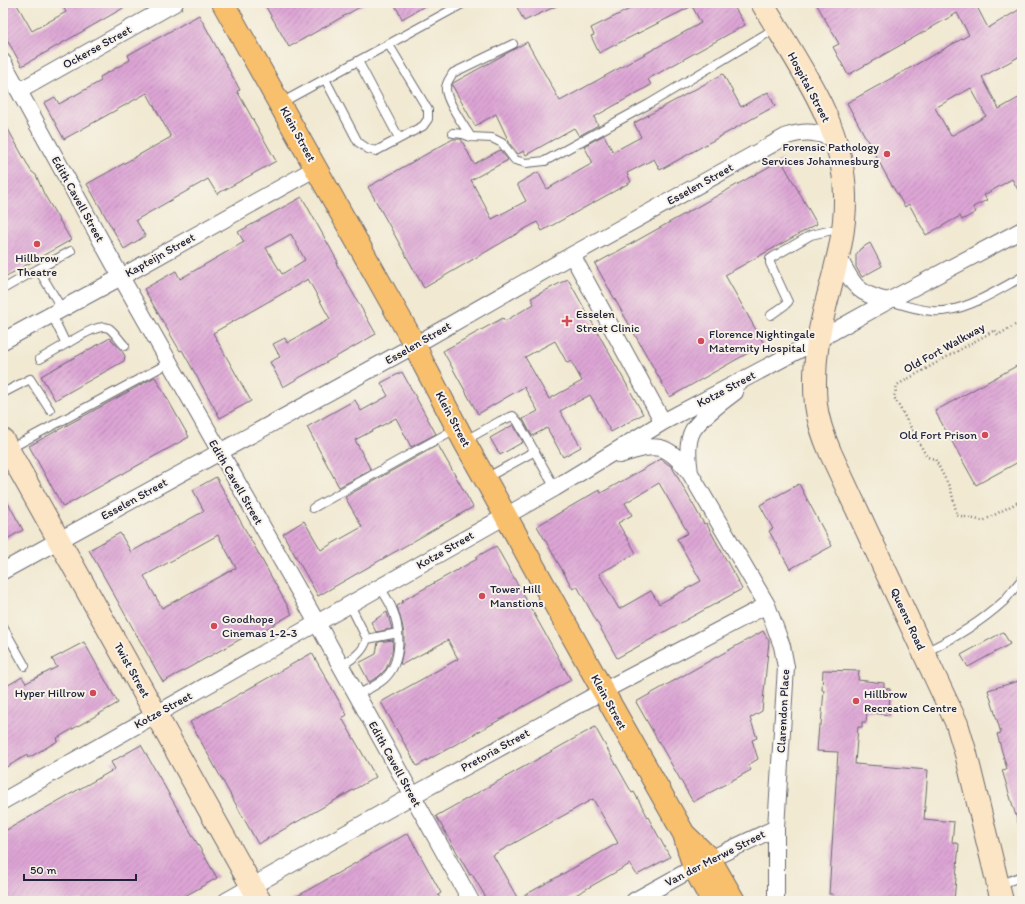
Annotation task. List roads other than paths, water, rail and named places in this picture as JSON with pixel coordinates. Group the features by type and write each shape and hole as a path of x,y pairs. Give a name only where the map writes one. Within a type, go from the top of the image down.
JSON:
{"main road":[{"name":"Klein Street","path":"223,3 415,345 422,361 485,479 603,692 702,863 734,901"},
{"path":"702,863 712,901"}],"street":[{"name":"Ockerse Street","path":"19,91 175,3"},
{"name":"Hospital Street","path":"762,3 816,95 836,140 840,156 845,194 844,227 839,258 818,340"},
{"name":"Edith Cavell Street","path":"3,62 121,277 317,623 471,901"},
{"name":"Esselen Street","path":"3,571 415,345 572,255 787,136 799,132 812,132 836,140"},
{"name":"Kapteijn Street","path":"3,341 316,168"},
{"name":"Kotze Street","path":"3,801 555,488 663,422 1022,230"},
{"path":"572,255 663,422"},
{"path":"839,258 849,278 860,290 868,295 888,301"},
{"name":"Queens Road","path":"818,340 815,386 816,406 822,431 834,460 957,724 966,754 1000,893"},
{"name":"Clarendon Place","path":"690,473 688,459 693,430 709,414 765,368"},
{"name":"Clarendon Place","path":"592,465 644,447 661,447 674,454 690,473 767,605 782,646 786,667 776,828 776,901"},
{"name":"Twist Street","path":"6,449 59,540 256,894"},
{"name":"Pretoria Street","path":"226,901 256,894 412,796 767,605"},
{"name":"Van der Merwe Street","path":"634,901 702,863 776,828"}],"lane":[{"path":"280,104 464,3"},
{"path":"453,133 471,137 492,138 502,143 515,160 526,163 545,161 649,104 776,28"},
{"path":"325,79 358,142 368,149 376,151 423,126 428,119 428,110 389,44"},
{"path":"471,137 447,94 445,89 447,82 453,73 513,44"},
{"path":"358,61 398,138"},
{"path":"771,315 788,302 770,263 773,256 811,235 844,227"},
{"path":"3,289 71,251"},
{"path":"38,269 57,312 66,344"},
{"path":"888,301 911,308 932,311 951,310 967,305 1022,276"},
{"path":"40,359 95,328 102,326 109,328 125,346"},
{"path":"6,449 169,363"},
{"path":"3,393 30,379 50,410"},
{"path":"313,508 461,434 513,416 518,422 555,488"},
{"path":"485,479 534,451"},
{"path":"924,653 967,629 987,615 1005,600 1022,579"},
{"path":"357,695 384,679 393,666 397,653 398,626 391,607 380,588"},
{"path":"341,666 357,656 365,646 367,639 350,605"},
{"path":"3,627 25,666"},
{"path":"367,639 398,633"},
{"path":"1000,893 1022,876"}],"place":[{"name":"Forensic Pathology Services Johannesburg","path":"887,154"},
{"name":"Hillbrow Theatre","path":"37,244"},
{"name":"Esselen Street Clinic","path":"567,321"},
{"name":"Florence Nightingale Maternity Hospital","path":"701,341"},
{"name":"Old Fort Prison","path":"985,435"},
{"name":"Tower Hill Manstions","path":"482,596"},
{"name":"Goodhope Cinemas 1-2-3","path":"214,626"},
{"name":"Hyper Hillrow","path":"93,693"},
{"name":"Hillbrow Recreation Centre","path":"856,701"}]}
